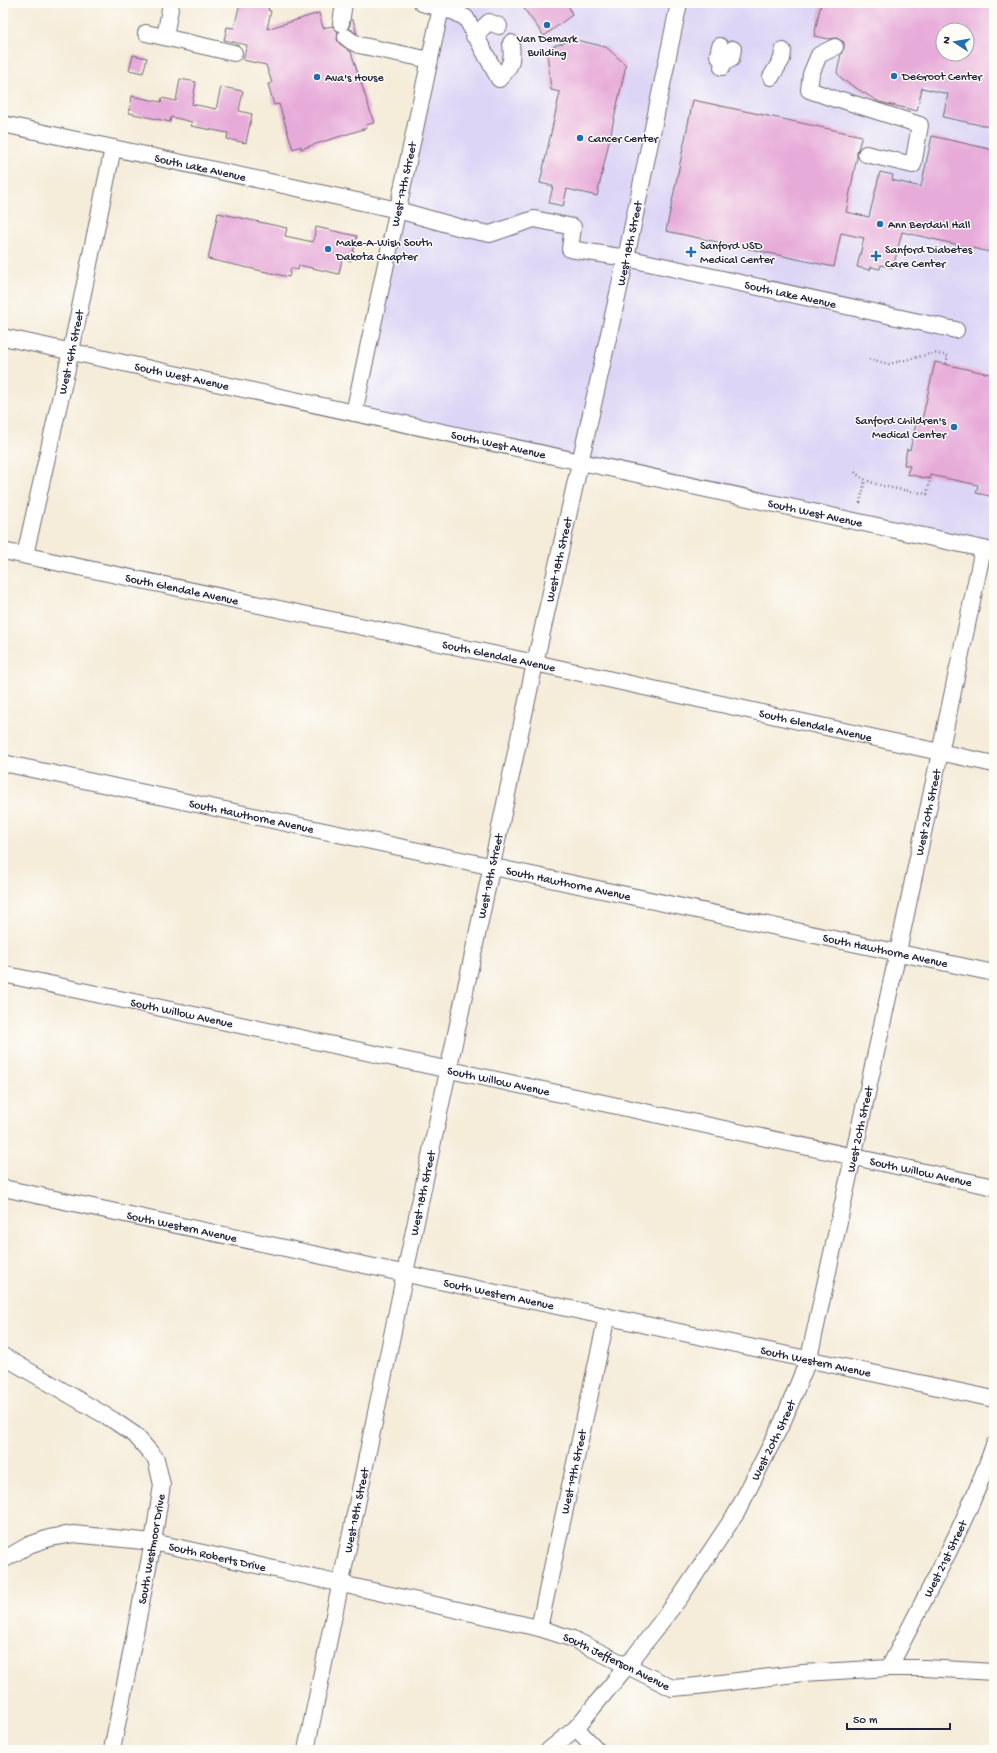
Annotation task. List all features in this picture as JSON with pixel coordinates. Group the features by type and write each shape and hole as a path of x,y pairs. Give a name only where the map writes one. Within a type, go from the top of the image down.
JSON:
{"street":[{"path":"164,37 171,3"},
{"path":"344,3 343,30 351,42 430,60"},
{"path":"422,3 441,5 466,18 474,36 499,79 510,67 513,56 511,43"},
{"name":"West 18th Street","path":"306,1750 405,1273 535,663 579,461 626,258 679,3"},
{"name":"West 17th Street","path":"354,413 441,5"},
{"path":"474,36 489,22 499,26"},
{"path":"146,33 234,53"},
{"path":"722,65 731,59 726,47"},
{"path":"835,47 820,55 811,74 808,90 920,125 913,165 866,154"},
{"path":"770,78 782,59 783,51"},
{"name":"South Lake Avenue","path":"3,124 398,210 449,226 490,234 534,219 573,227 570,249 626,258 956,330"},
{"name":"West 16th Street","path":"25,556 71,351 113,148"},
{"name":"South West Avenue","path":"3,337 989,550"},
{"name":"West 20th Street","path":"549,1750 576,1728 682,1596 736,1512 783,1421 809,1358 898,952 940,752 989,550"},
{"name":"South Glendale Avenue","path":"3,551 535,663 994,764"},
{"name":"South Hawthorne Avenue","path":"3,763 994,973"},
{"name":"South Willow Avenue","path":"3,974 994,1187"},
{"name":"South Western Avenue","path":"3,1188 809,1358 994,1399"},
{"name":"West 19th Street","path":"539,1628 607,1316"},
{"name":"South Westmoor Drive","path":"3,1356 113,1420 135,1435 156,1459 162,1485 153,1542 112,1750"},
{"name":"West 21st Street","path":"889,1668 944,1562 967,1513 994,1445"},
{"name":"South Roberts Drive","path":"3,1560 29,1545 49,1538 73,1534 153,1542 341,1583"},
{"name":"South Jefferson Avenue","path":"341,1583 539,1628 573,1639 672,1688 803,1673 889,1668 925,1668 994,1672"},
{"path":"576,1728 597,1750"}],"path":[{"path":"869,359 888,364 934,353 948,356 946,364"},
{"path":"855,472 859,477 865,480 927,494 931,475"},
{"path":"860,503 865,480"}],"shaded area":[{"name":"Sanford USD Medical Center","path":"442,3 994,3 994,551 354,413"}],"building":[{"name":"Ava's House","path":"240,3 270,3 268,10 271,11 267,29 319,13 323,28 332,26 338,32 337,40 351,52 374,123 366,125 367,128 301,149 301,146 293,149 279,104 274,105 268,84 272,83 266,65 243,60 247,45 224,40 227,27 234,28"},
{"name":"Van Demark Building","path":"520,3 568,3 572,15 544,36"},
{"path":"821,3 994,3 994,128 943,117 948,94 922,88 917,111 879,102 843,80 837,73 841,54 844,48 844,42 836,38 829,39 814,36"},
{"path":"351,20 353,20 357,34 349,28"},
{"name":"Cancer Center","path":"570,41 581,41 606,47 626,65 597,196 567,189 563,206 549,203 553,186 540,183 560,92 551,90 547,50 556,45"},
{"path":"133,55 147,58 143,73 129,70"},
{"path":"180,79 196,82 192,104 216,109 221,87 243,91 239,111 252,114 246,143 227,139 228,133 191,126 192,122 171,117 170,122 129,113 132,96 161,102 162,98 176,101"},
{"path":"693,100 862,136 857,152 846,212 869,217 880,172 893,175 892,180 921,187 932,136 994,150 994,253 902,232 893,268 881,265 880,269 871,267 870,270 857,267 864,238 841,233 834,267 666,231"},
{"path":"218,213 287,228 285,236 313,242 316,227 357,236 351,261 342,259 339,274 299,265 298,270 291,268 289,277 208,259"},
{"name":"Sanford Children's Medical Center","path":"935,362 994,375 994,497 976,493 978,485 930,475 929,479 907,474 910,466 904,465 907,449 910,450 917,419 922,420"}],"place":[{"name":"Van Demark Building","path":"547,25"},
{"name":"DeGroot Center","path":"894,76"},
{"name":"Ava's House","path":"317,77"},
{"name":"Cancer Center","path":"580,138"},
{"name":"Ann Berdahl Hall","path":"880,224"},
{"name":"Make-A-Wish South Dakota Chapter","path":"328,249"},
{"name":"Sanford USD Medical Center","path":"691,252"},
{"name":"Sanford Diabetes Care Center","path":"876,256"},
{"name":"Sanford Children's Medical Center","path":"954,427"}]}
